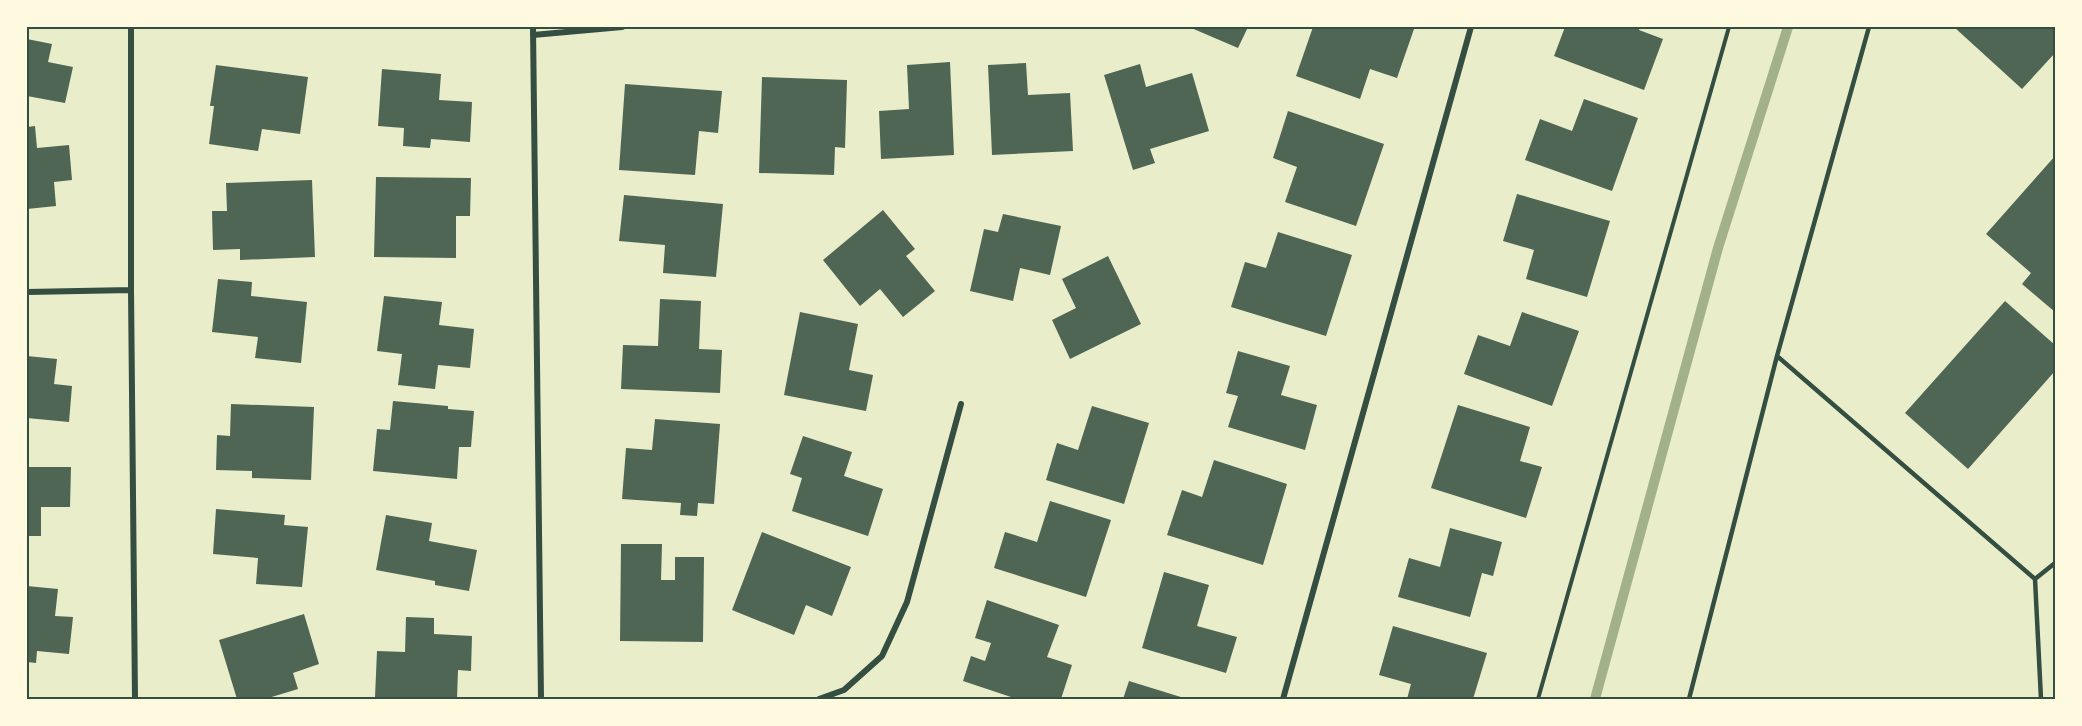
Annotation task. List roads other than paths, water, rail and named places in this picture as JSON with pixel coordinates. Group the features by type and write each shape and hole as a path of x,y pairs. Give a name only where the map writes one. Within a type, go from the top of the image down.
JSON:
{"street":[{"path":"131,27 135,699"},
{"path":"533,27 541,699"},
{"path":"533,35 622,27"},
{"path":"1283,699 1471,27"},
{"path":"27,292 131,290"},
{"path":"819,699 844,690 882,656 907,602 961,404"}],"lane":[{"path":"1689,699 1777,356 1869,27"},
{"path":"1777,356 2035,579 2042,699"},
{"path":"2035,579 2055,563"}],"waterway":[{"path":"1595,699 1718,248 1788,27"}]}
